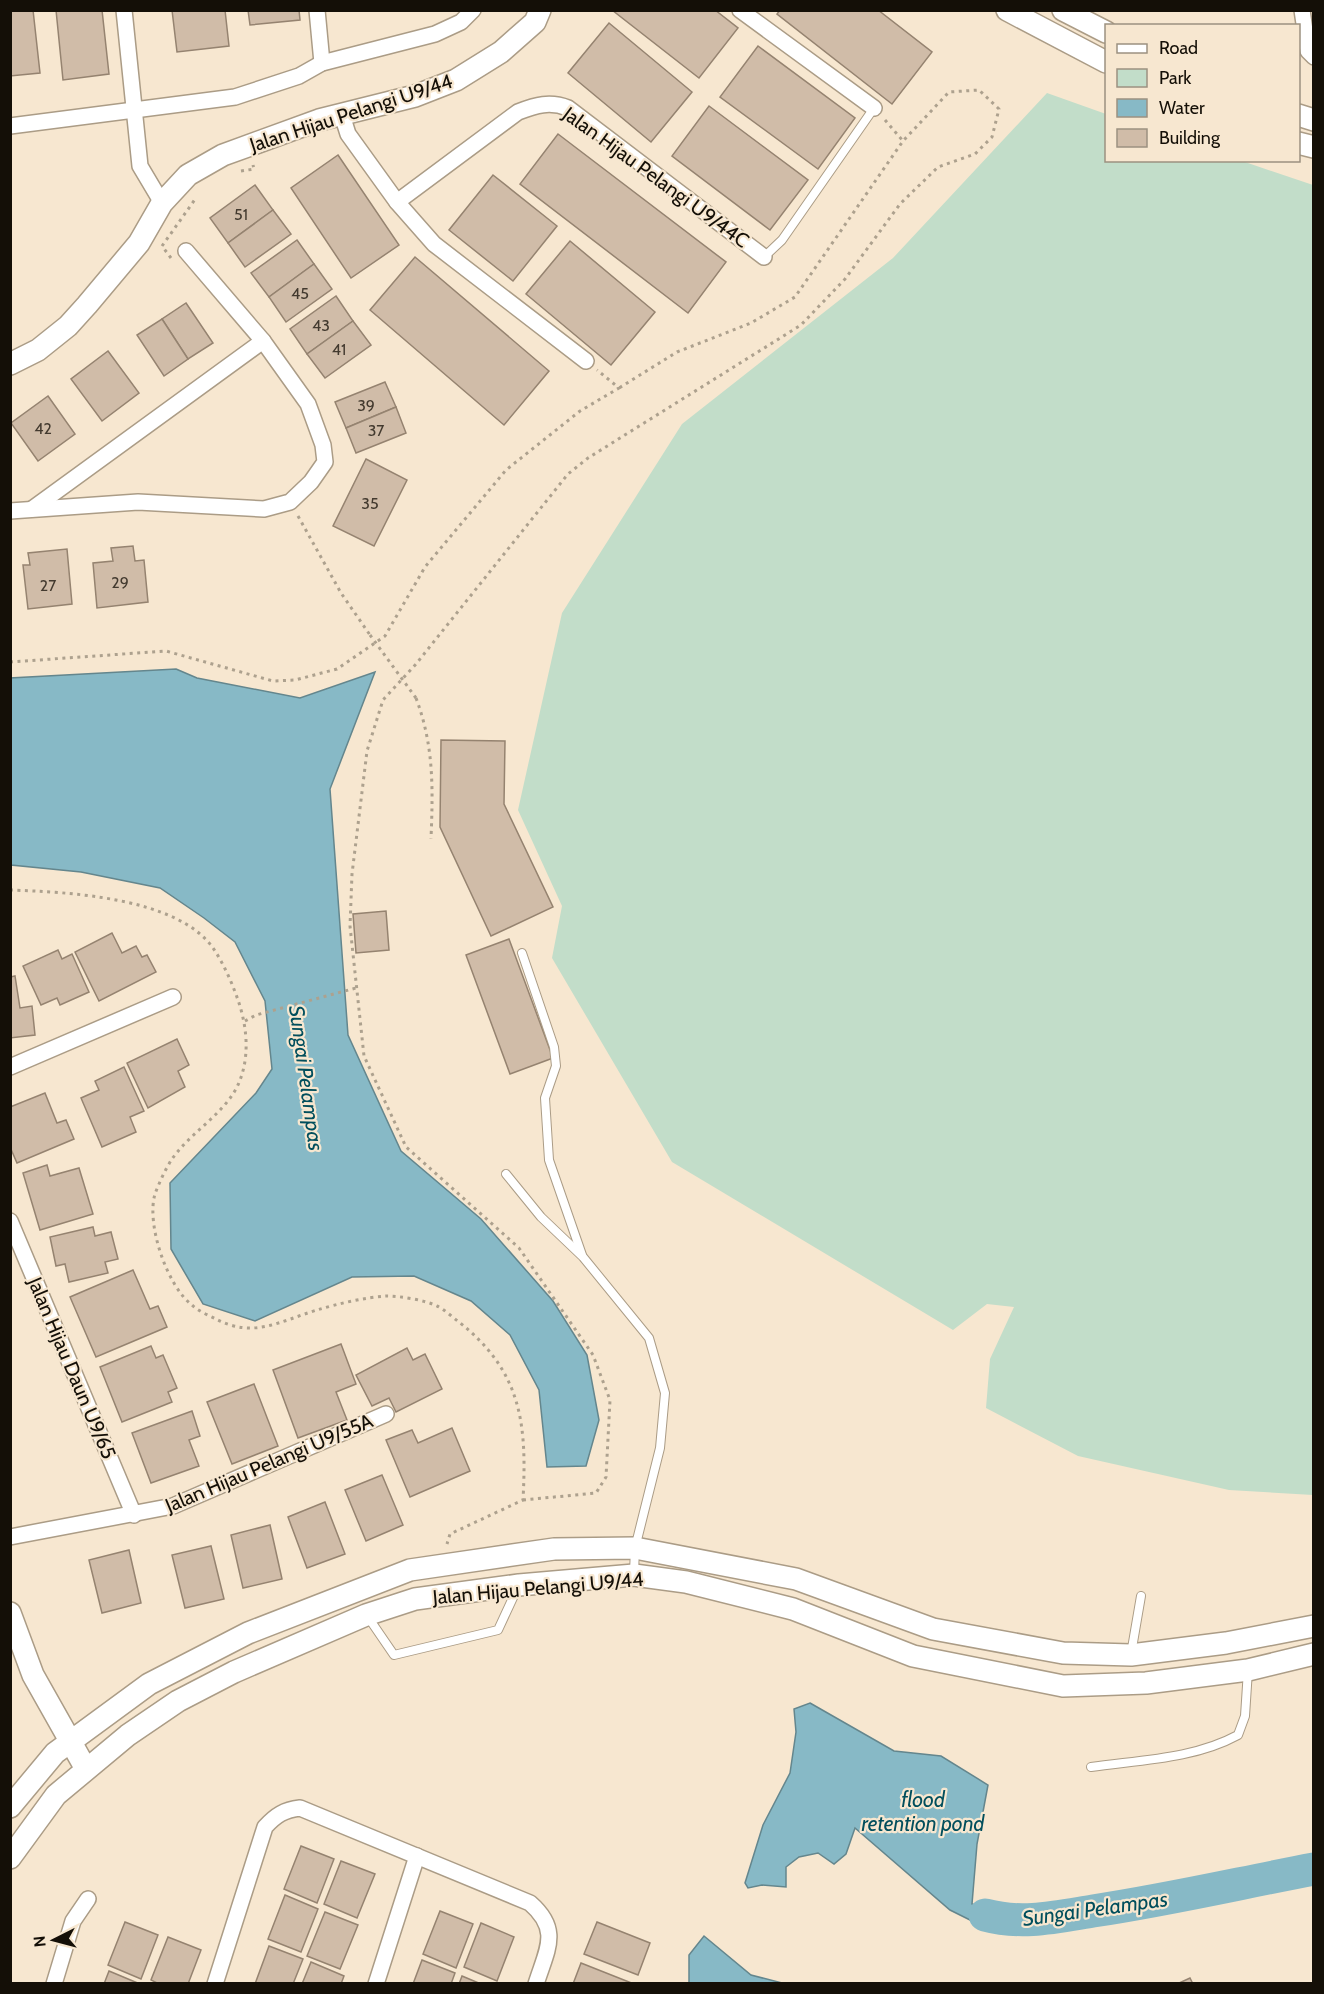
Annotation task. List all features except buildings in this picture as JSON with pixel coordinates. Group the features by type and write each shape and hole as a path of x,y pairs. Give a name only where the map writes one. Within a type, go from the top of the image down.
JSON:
{"street":[{"path":"124,10 140,166 162,204"},
{"path":"317,10 322,63"},
{"path":"10,126 235,97 299,76 322,63 435,34 461,22 473,10"},
{"name":"Jalan Hijau Pelangi U9/44","path":"10,364 38,350 68,326 139,243 162,204 188,175 223,155 320,120 415,96 456,80 501,52 535,22 540,10"},
{"path":"740,10 874,108"},
{"path":"1006,10 1033,17 1070,45 1105,61"},
{"path":"1302,10 1308,51 1314,57"},
{"path":"1070,45 1074,13 1105,31"},
{"name":"Jalan Hijau Pelangi U9/44C","path":"397,202 518,112 534,106 554,103 568,108 764,256"},
{"path":"342,115 348,134 397,202 434,243 586,361"},
{"path":"10,511 138,502 264,509 290,502 311,482 325,462 323,445 308,404 263,341 186,251"},
{"path":"31,510 263,341"},
{"path":"10,1067 173,997"},
{"name":"Jalan Hijau Daun U9/65","path":"10,1221 134,1515"},
{"name":"Jalan Hijau Pelangi U9/55A","path":"10,1537 173,1506 386,1414"},
{"name":"Jalan Hijau Pelangi U9/44","path":"10,1807 55,1753 149,1684 248,1633 410,1570 554,1548 635,1548 796,1579 933,1629 1063,1653 1131,1655 1226,1643 1314,1626"},
{"name":"Jalan Hijau Pelangi U9/44","path":"10,1858 56,1795 128,1735 178,1701 234,1672 366,1615 415,1599 519,1585 634,1575 686,1582 793,1608 913,1656 1063,1686 1146,1683 1248,1670 1314,1654"},
{"path":"10,1613 33,1675 86,1769"},
{"path":"215,1983 265,1827 276,1815 287,1809 300,1808 530,1903 548,1923 550,1938 536,1983"},
{"path":"376,1983 417,1856"},
{"path":"54,1983 72,1921 88,1899"}],"lane":[{"path":"764,256 782,240 874,108"},
{"path":"522,953 554,1047 556,1066 545,1098 549,1160 583,1257"},
{"path":"506,1174 542,1217 583,1257 649,1338 665,1394 660,1448 635,1548 634,1575"},
{"path":"366,1615 394,1655 498,1630 519,1585"},
{"path":"1131,1655 1141,1596"},
{"path":"1091,1767 1196,1751 1218,1746 1238,1735 1245,1716 1248,1670"}],"path":[{"path":"10,662 166,651 273,681 295,680 337,669 385,636 425,567 506,470 580,411 677,352 751,323 795,297 903,141 949,92 979,90 999,109 992,138 975,154 938,167 908,197 845,279 801,325 588,458 568,474 416,664 383,700 367,752 352,874 350,926 364,1056 406,1147 519,1248 594,1355 610,1400 606,1477 597,1493 522,1500 450,1534 446,1548 447,1565"},
{"path":"874,108 903,141"},
{"path":"237,172 255,169 244,147"},
{"path":"186,251 173,262 162,246 197,196"},
{"path":"586,361 619,388"},
{"path":"290,502 341,593 416,698 427,728 431,761 433,783 431,839"},
{"path":"10,890 75,892 124,901 182,921 212,946 234,987 245,1021 246,1060 235,1089 208,1124 173,1158 154,1196 156,1245 170,1278 191,1305 218,1321 239,1328 272,1327 317,1310 388,1296 437,1306 484,1342 512,1383 525,1456 522,1500"},
{"path":"245,1021 256,1015 356,988"}],"green space":[{"path":"1047,93 1105,114 1105,162 1245,162 1313,185 1313,1495 1229,1490 1078,1456 986,1408 990,1359 1014,1307 987,1304 953,1330 672,1162 552,958 562,906 518,810 562,613 682,424 893,258"}],"water":[{"path":"176,669 197,678 300,698 375,672 330,789 348,1035 401,1151 481,1219 553,1301 587,1355 599,1420 586,1466 547,1467 539,1390 510,1335 471,1301 414,1276 352,1277 255,1321 203,1304 171,1249 170,1183 256,1093 272,1069 265,1001 235,942 160,888 81,872 11,865 10,678"},
{"name":"flood retention pond","path":"810,1703 894,1751 941,1756 988,1785 977,1844 972,1904 994,1911 1028,1915 1032,1930 978,1924 950,1910 855,1828 846,1854 834,1864 818,1853 799,1857 786,1867 786,1887 762,1885 748,1888 745,1883 763,1825 790,1773 796,1732 794,1709"},
{"path":"704,1936 751,1975 782,1983 689,1983 689,1955"}],"waterway":[{"name":"Sungai Pelampas","path":"985,1915 1026,1920 1052,1918 1148,1902 1314,1869"}]}
